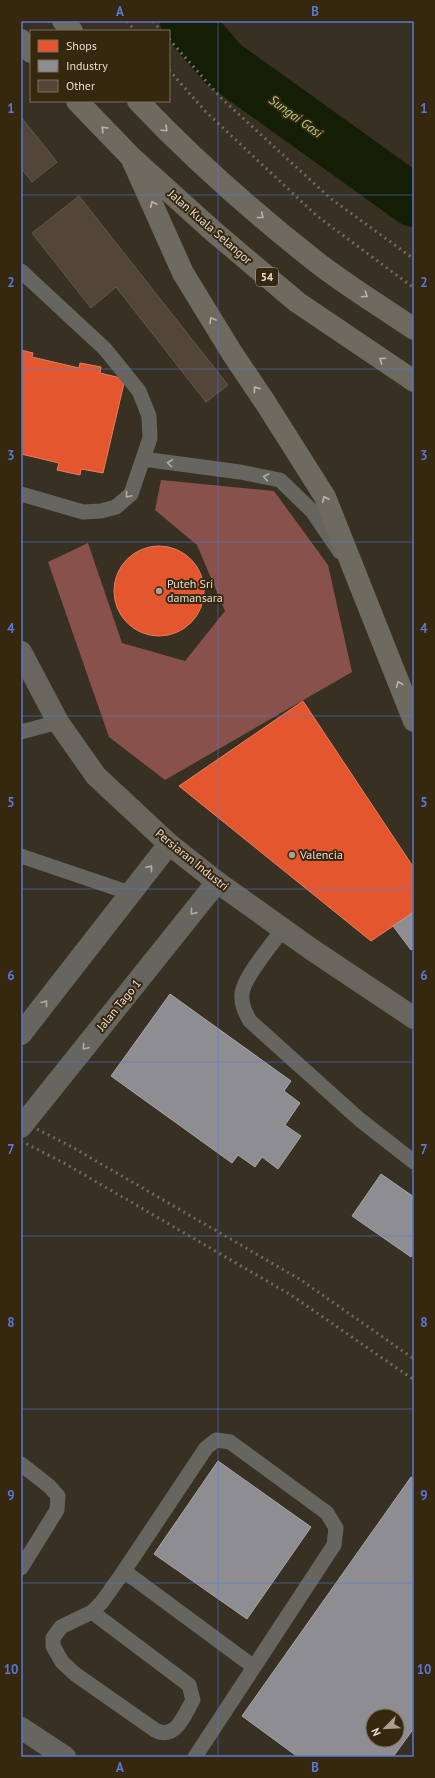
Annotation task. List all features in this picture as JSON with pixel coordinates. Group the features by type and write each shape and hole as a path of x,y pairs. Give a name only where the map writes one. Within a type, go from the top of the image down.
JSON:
{"highway":[{"path":"63,21 71,30"},
{"path":"21,40 30,51"},
{"name":"Jalan Kuala Selangor","path":"78,102 131,157 213,231 297,302 414,382"},
{"path":"139,102 159,123 249,206 320,264 414,329"},
{"path":"131,157 183,273 232,353 325,497 414,721"}],"street":[{"name":"Persiaran Industri","path":"21,652 58,722 96,776 170,844 217,882 414,1018"},
{"path":"21,1034 130,893 170,844"},
{"name":"Jalan Tago 1","path":"21,1127 217,882"},
{"path":"21,1728 65,1757"}],"lane":[{"path":"21,271 105,349 139,391 149,416 150,438 131,494 116,507 101,511 84,512 21,494"},
{"path":"143,459 240,472 280,480 312,511 356,576"},
{"path":"21,732 58,722"},
{"path":"21,856 130,893"},
{"path":"283,929 248,978 242,994 243,1008 250,1021 359,1119 414,1162"},
{"path":"92,1612 189,1685 192,1700 174,1730 167,1733 161,1733 155,1730 75,1674 62,1662 53,1646 53,1638 61,1627 92,1612 102,1602 206,1448 216,1440 230,1442 327,1513 336,1528 334,1545 195,1757"},
{"path":"21,1464 49,1486 58,1496 57,1510 21,1568"},
{"path":"124,1571 254,1667"}],"shaded area":[{"path":"161,480 274,491 328,565 352,672 165,780 109,737 48,562 88,543 122,643 185,661 225,611 197,545 155,510"}],"building: Shops":[{"path":"21,350 33,353 32,357 79,368 80,363 101,367 100,373 125,379 103,473 81,469 80,475 57,470 59,463 21,454"},
{"name":"Puteh Sri damansara","path":"159,546 176,550 191,559 200,574 204,591 200,608 191,623 176,632 159,636 142,632 127,623 118,608 114,591 118,574 127,559 142,550"},
{"path":"303,701 414,868 414,912 371,941 179,786"}],"building: Industry":[{"path":"414,912 414,948 411,950 393,926"},
{"path":"170,994 291,1081 284,1091 300,1103 285,1125 301,1136 278,1169 262,1157 255,1167 238,1155 232,1163 111,1076"},
{"path":"381,1174 414,1197 414,1252 411,1257 352,1216"},
{"path":"218,1461 311,1527 247,1619 154,1554"},
{"path":"411,1477 414,1479 414,1728 405,1740 405,1708 365,1708 365,1748 400,1748 393,1757 298,1757 242,1716"}],"building: Other":[{"path":"21,117 57,162 32,182 21,168"},
{"path":"79,196 228,385 206,402 116,287 91,308 32,233"}],"waterway":[{"name":"Sungai Gasi","path":"186,21 223,64 414,201"}],"railway":[{"path":"127,21 134,30"},
{"path":"153,21 160,30"},
{"path":"170,40 221,98 330,198 414,259"},
{"path":"170,71 205,111 317,216 414,288"},
{"path":"21,1121 72,1147 301,1280 414,1359"},
{"path":"21,1141 64,1163 291,1295 414,1380"}],"place":[{"name":"Puteh Sri damansara","path":"159,591"},
{"name":"Valencia","path":"292,855"}]}
